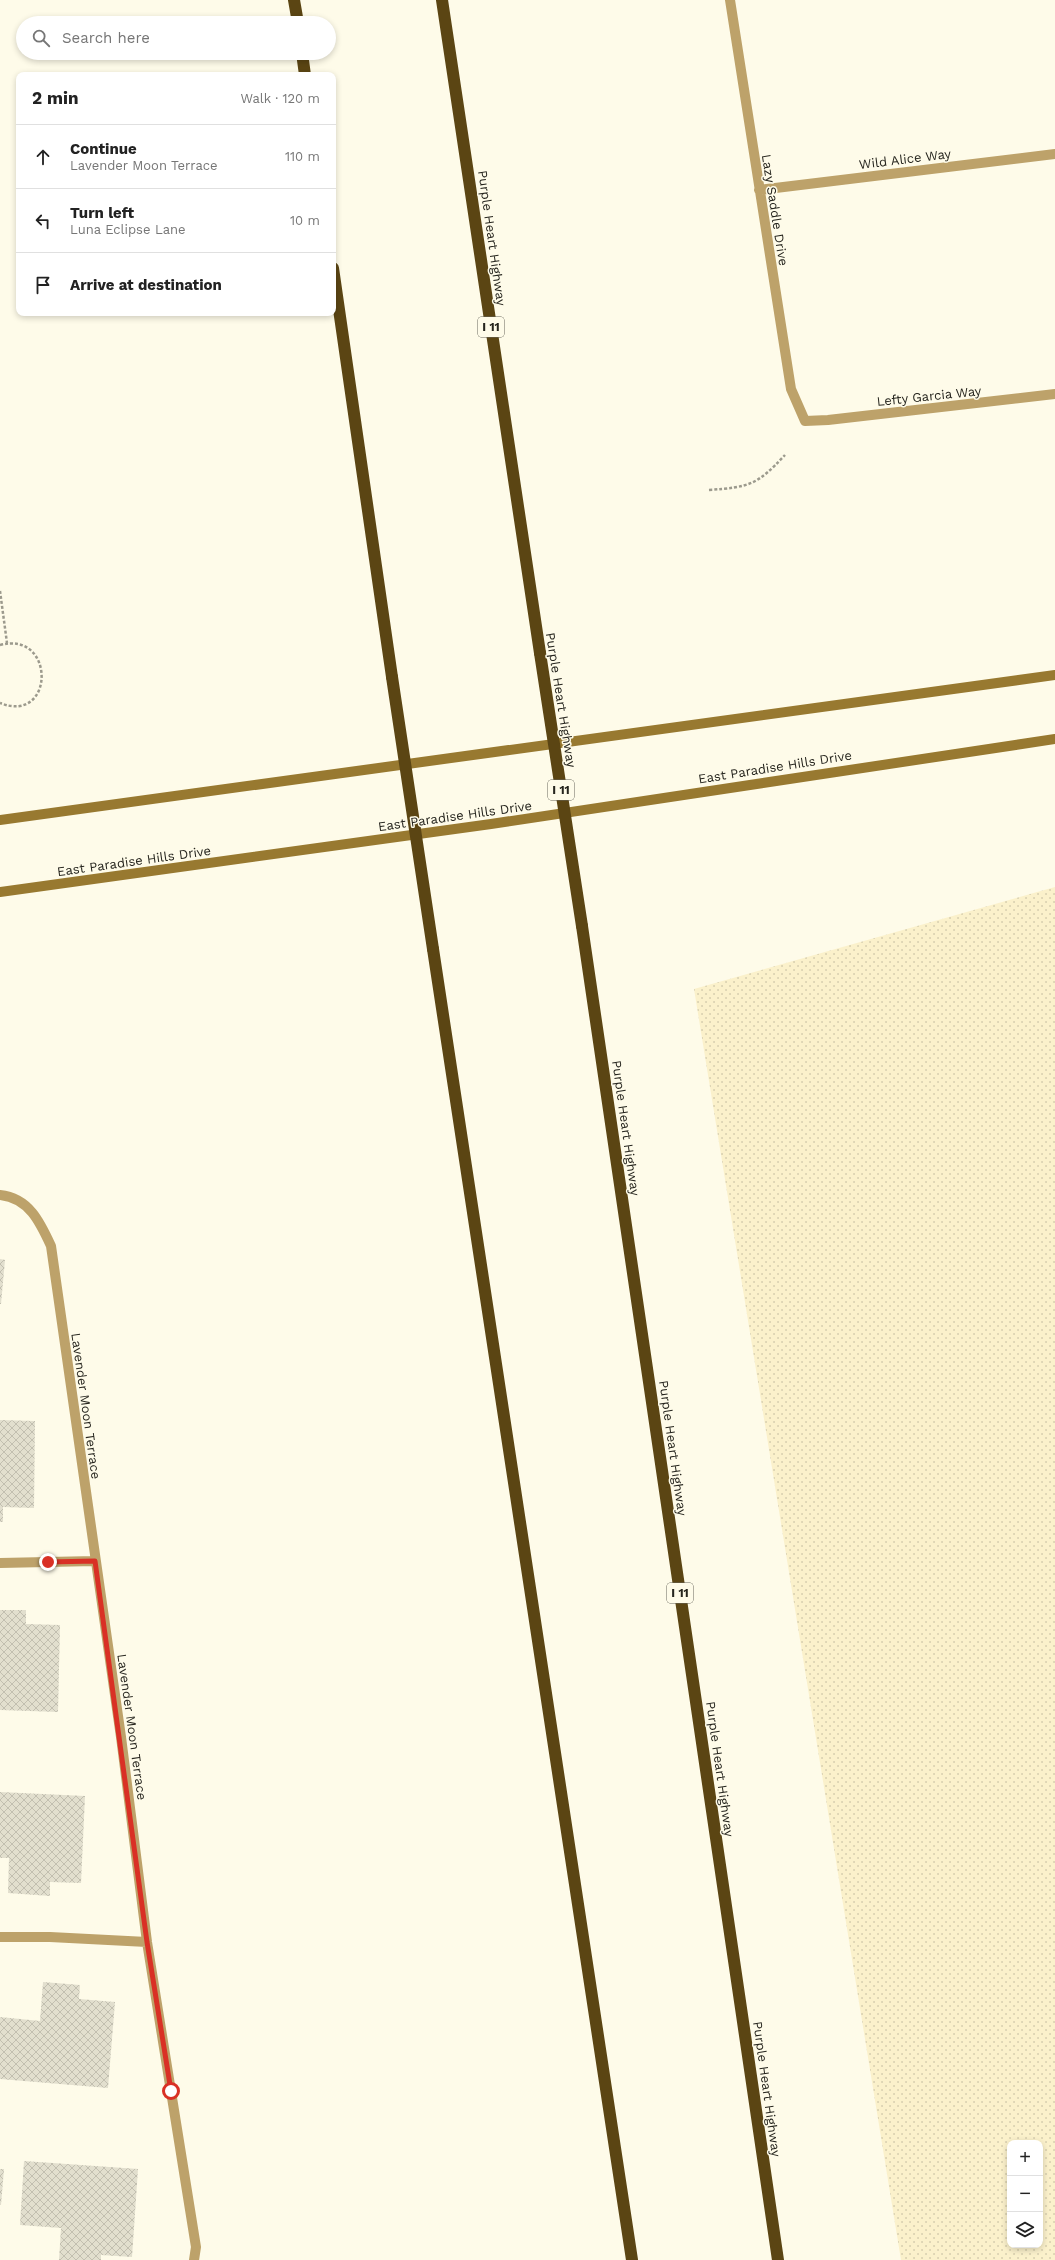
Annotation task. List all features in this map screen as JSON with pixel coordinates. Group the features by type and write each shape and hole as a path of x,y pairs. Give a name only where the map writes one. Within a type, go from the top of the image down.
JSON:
{"highway":[{"path":"294,0 297,16"},
{"name":"Purple Heart Highway","path":"442,0 582,926 778,2260"},
{"path":"303,60 305,72"},
{"path":"336,289 392,676 632,2260"}],"street":[{"name":"Lazy Saddle Drive","path":"730,0 791,388 805,421"},
{"name":"Wild Alice Way","path":"759,190 1055,154"},
{"name":"Lefty Garcia Way","path":"805,421 828,420 1055,394"},
{"path":"0,820 1055,675"},
{"name":"East Paradise Hills Drive","path":"0,892 491,824 1055,739"},
{"name":"Lavender Moon Terrace","path":"0,1195 24,1204 39,1220 51,1246 147,1942 196,2247 194,2260"},
{"path":"0,1563 95,1561"},
{"path":"0,1937 50,1937 147,1942"}],"path":[{"path":"709,490 740,488 757,482 785,455"},
{"path":"0,591 7,643"},
{"path":"0,645 7,643 20,644 36,657 42,668 43,680 39,691 31,701 20,706 0,703"}],"sand":[{"path":"1055,887 1055,2260 901,2260 694,989"}],"building":[{"path":"0,1259 5,1260 1,1304 0,1304"},
{"path":"0,1420 35,1421 34,1508 3,1507 3,1522 0,1522"},
{"path":"0,1610 26,1610 26,1624 60,1625 58,1712 0,1710"},
{"path":"0,1792 85,1796 81,1883 50,1882 50,1896 8,1893 9,1858 0,1858"},
{"path":"43,1982 80,1985 79,1999 115,2002 108,2088 0,2079 0,2017 40,2021"},
{"path":"24,2161 138,2169 132,2257 101,2255 101,2260 59,2260 61,2228 20,2225"},
{"path":"0,2169 4,2169 1,2205 0,2205"}],"route":[{"path":"48,1562 95,1561 147,1942 171,2091"}]}
